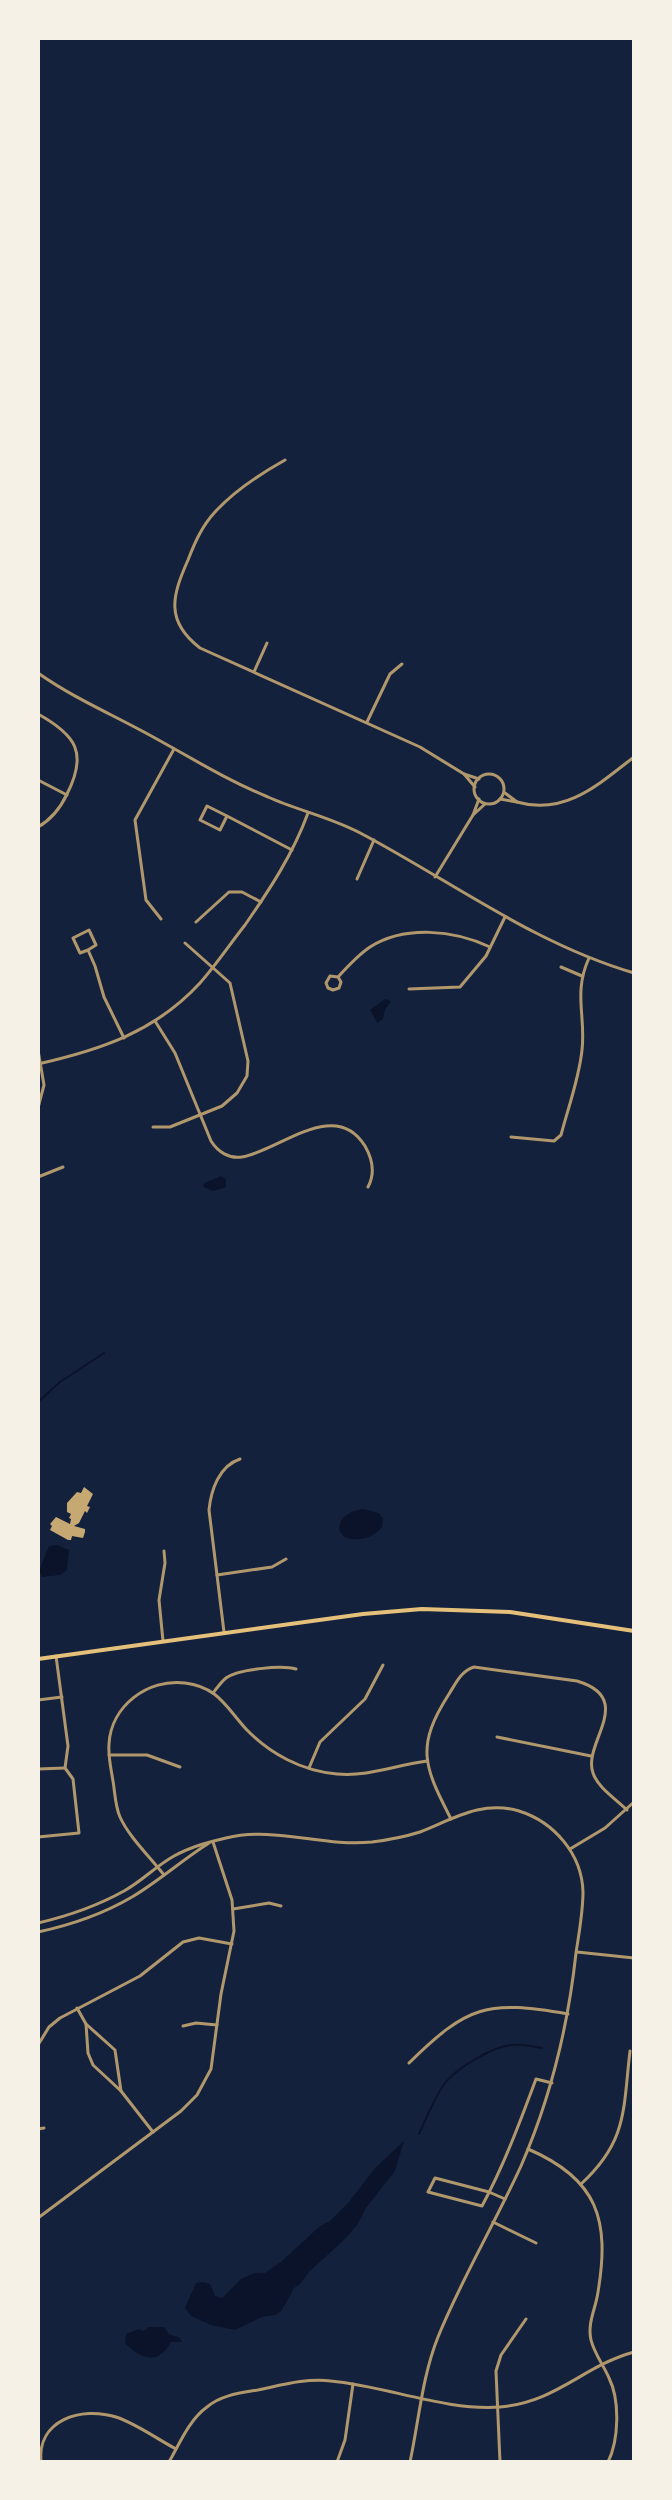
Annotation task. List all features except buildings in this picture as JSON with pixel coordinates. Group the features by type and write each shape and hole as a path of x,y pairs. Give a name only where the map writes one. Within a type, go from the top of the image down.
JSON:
{"main road":[{"path":"38,1659 363,1614 437,1609 510,1612 634,1631"}],"street":[{"path":"285,460 248,482 199,533 176,590 175,616 181,629 200,648 367,722 479,779"},
{"path":"254,672 267,643"},
{"path":"367,722 390,674 402,664"},
{"path":"38,673 82,702 141,730 211,771 348,827 505,917 589,958 634,973"},
{"path":"38,714 67,733 78,755 77,772 67,795 55,815 38,827"},
{"path":"161,919 146,900 135,820 174,749"},
{"path":"500,799 546,805 572,801 634,757"},
{"path":"464,774 485,804 500,799 504,792 503,784 495,776 487,775 479,779 475,787"},
{"path":"38,780 67,795"},
{"path":"504,792 517,802"},
{"path":"435,877 473,815 479,799"},
{"path":"473,815 485,804"},
{"path":"227,816 220,830 200,820 207,806 227,816 292,850"},
{"path":"40,1064 86,1053 124,1038 155,1021 183,1000 214,967 261,902 292,850 308,813"},
{"path":"357,879 374,840"},
{"path":"196,922 229,892 242,892 261,902"},
{"path":"409,989 460,987 483,960 505,917"},
{"path":"89,930 96,945 88,950 80,953 73,938 89,930"},
{"path":"338,977 372,946 399,935 447,933 465,936 490,947"},
{"path":"153,1127 170,1127 222,1106 242,1088 248,1069 230,983 185,943"},
{"path":"88,950 104,997 124,1038"},
{"path":"511,1137 554,1141 561,1135 582,1051 579,993 589,958"},
{"path":"561,967 582,976"},
{"path":"155,1021 172,1047 214,1146 222,1153 232,1157 248,1155 313,1128 328,1126 349,1131 362,1142 369,1153 373,1175 368,1187"},
{"path":"38,1050 44,1085 38,1108"},
{"path":"38,1177 63,1167"},
{"path":"224,1632 210,1503 225,1468 240,1459"},
{"path":"163,1641 159,1600 164,1551"},
{"path":"217,1575 272,1567 286,1559"},
{"path":"38,1837 79,1833 73,1779 65,1768 68,1746 56,1656"},
{"path":"309,1768 320,1742 365,1699 383,1665"},
{"path":"451,1819 431,1779 427,1738 439,1709 464,1671 482,1666 577,1681 598,1693 605,1709 605,1718 591,1756 591,1767 595,1778 627,1810"},
{"path":"213,1693 233,1674 281,1667 296,1669"},
{"path":"164,1875 120,1816 109,1755 110,1736 119,1715 131,1699 147,1688 164,1683 186,1683 213,1693 270,1750 309,1768 336,1774 361,1774 427,1761"},
{"path":"38,1700 62,1697"},
{"path":"497,1737 591,1756"},
{"path":"109,1755 147,1755 180,1767"},
{"path":"38,1769 65,1768"},
{"path":"570,1849 605,1828 634,1802"},
{"path":"38,1923 109,1899 192,1847 236,1836 263,1833 329,1842 373,1842 416,1833 480,1808 515,1810 543,1822 570,1849 583,1893 568,2014 552,2083 528,2149 437,2339 421,2397 410,2462"},
{"path":"38,1932 75,1923 113,1907 213,1842"},
{"path":"38,2218 189,2104 202,2087 213,2059 223,1982 232,1944 233,1909 213,1842"},
{"path":"233,1909 269,1903 281,1906"},
{"path":"38,2045 49,2027 77,2008 140,1976 183,1942 199,1938 232,1944"},
{"path":"577,1952 634,1958"},
{"path":"409,2063 449,2026 479,2011 521,2007 568,2014"},
{"path":"77,2008 86,2024 115,2050 121,2091"},
{"path":"183,2026 196,2023 217,2025"},
{"path":"86,2024 90,2059 121,2091 153,2132"},
{"path":"581,2184 604,2160 616,2140 622,2118 630,2051"},
{"path":"505,2199 489,2192 435,2178 428,2192 482,2206 489,2192 508,2151 536,2079 552,2083"},
{"path":"528,2149 561,2166 581,2184 595,2207 603,2234 602,2263 590,2332 594,2349 611,2382 617,2410 608,2462"},
{"path":"493,2222 536,2243"},
{"path":"500,2462 498,2363 526,2319"},
{"path":"169,2462 199,2413 228,2396 305,2381 330,2381 478,2407 497,2407 525,2403 554,2393 602,2364 634,2352"},
{"path":"337,2462 345,2440 353,2384"},
{"path":"41,2462 42,2445 49,2430 63,2419 89,2413 119,2419 176,2449"}],"water":[{"path":"385,999 391,1001 383,1019 377,1023 370,1010"},
{"path":"221,1176 226,1179 226,1187 213,1191 203,1187 204,1183"},
{"path":"363,1509 379,1513 383,1519 382,1527 365,1538 344,1537 339,1530 343,1518"},
{"path":"57,1545 69,1550 67,1570 60,1575 42,1577 39,1571 49,1546"},
{"path":"404,2141 395,2171 366,2208 357,2225 294,2288 276,2315 262,2317 235,2330 211,2325 191,2316 185,2308 196,2283 210,2284 215,2296 222,2298 241,2279 254,2273 265,2273 330,2221 376,2167"},
{"path":"149,2327 164,2327 182,2342 171,2342 155,2357 143,2356 125,2343 126,2334"}],"waterway":[{"path":"38,1402 60,1382 104,1353"},
{"path":"419,2134 445,2083 466,2065 511,2045 542,2048"}]}
